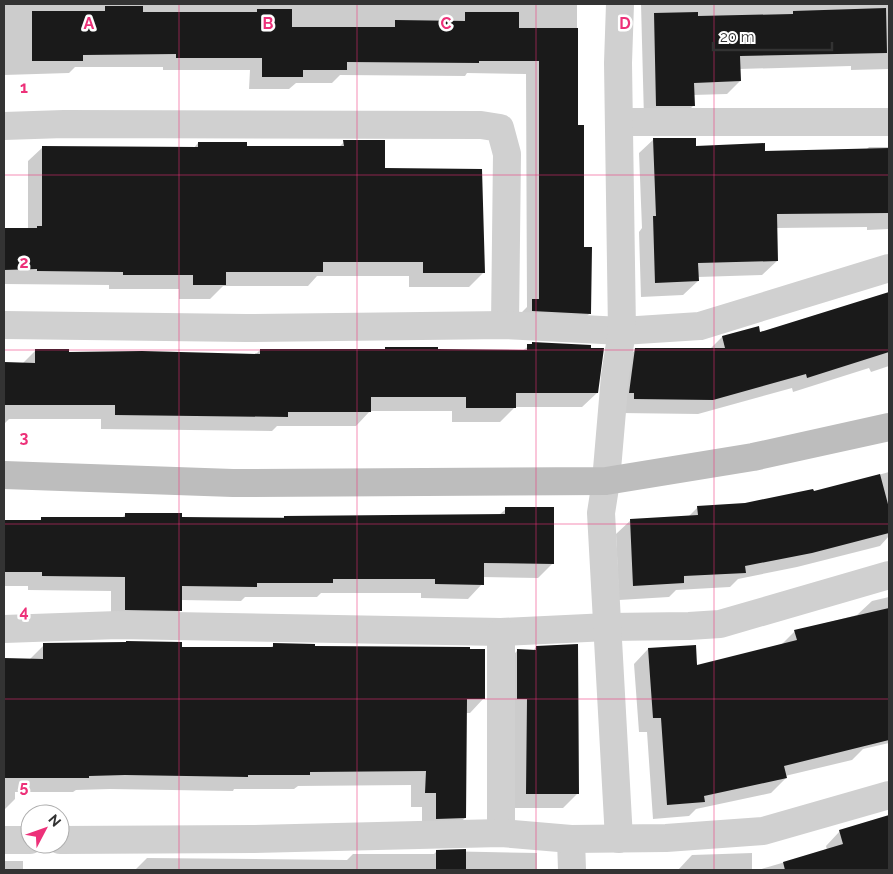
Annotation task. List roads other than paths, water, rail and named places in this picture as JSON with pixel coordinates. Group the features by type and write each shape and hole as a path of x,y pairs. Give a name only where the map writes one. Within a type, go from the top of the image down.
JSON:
{"street":[{"path":"619,838 601,513 606,481 614,376 622,330 618,63 620,4"},
{"path":"619,122 889,122"},
{"path":"4,126 64,124 481,124 500,128 506,154 505,325"},
{"path":"4,325 246,328 505,325 622,330 700,326 889,268"},
{"path":"4,475 234,483 606,481 753,458 889,427"},
{"path":"4,629 118,625 501,632 608,627 689,626 720,624 889,575"},
{"path":"501,632 501,833"},
{"path":"70,840 253,839 501,833 570,839 666,838 763,831 889,795"},
{"path":"570,839 572,870"},
{"path":"4,840 20,840"}]}
